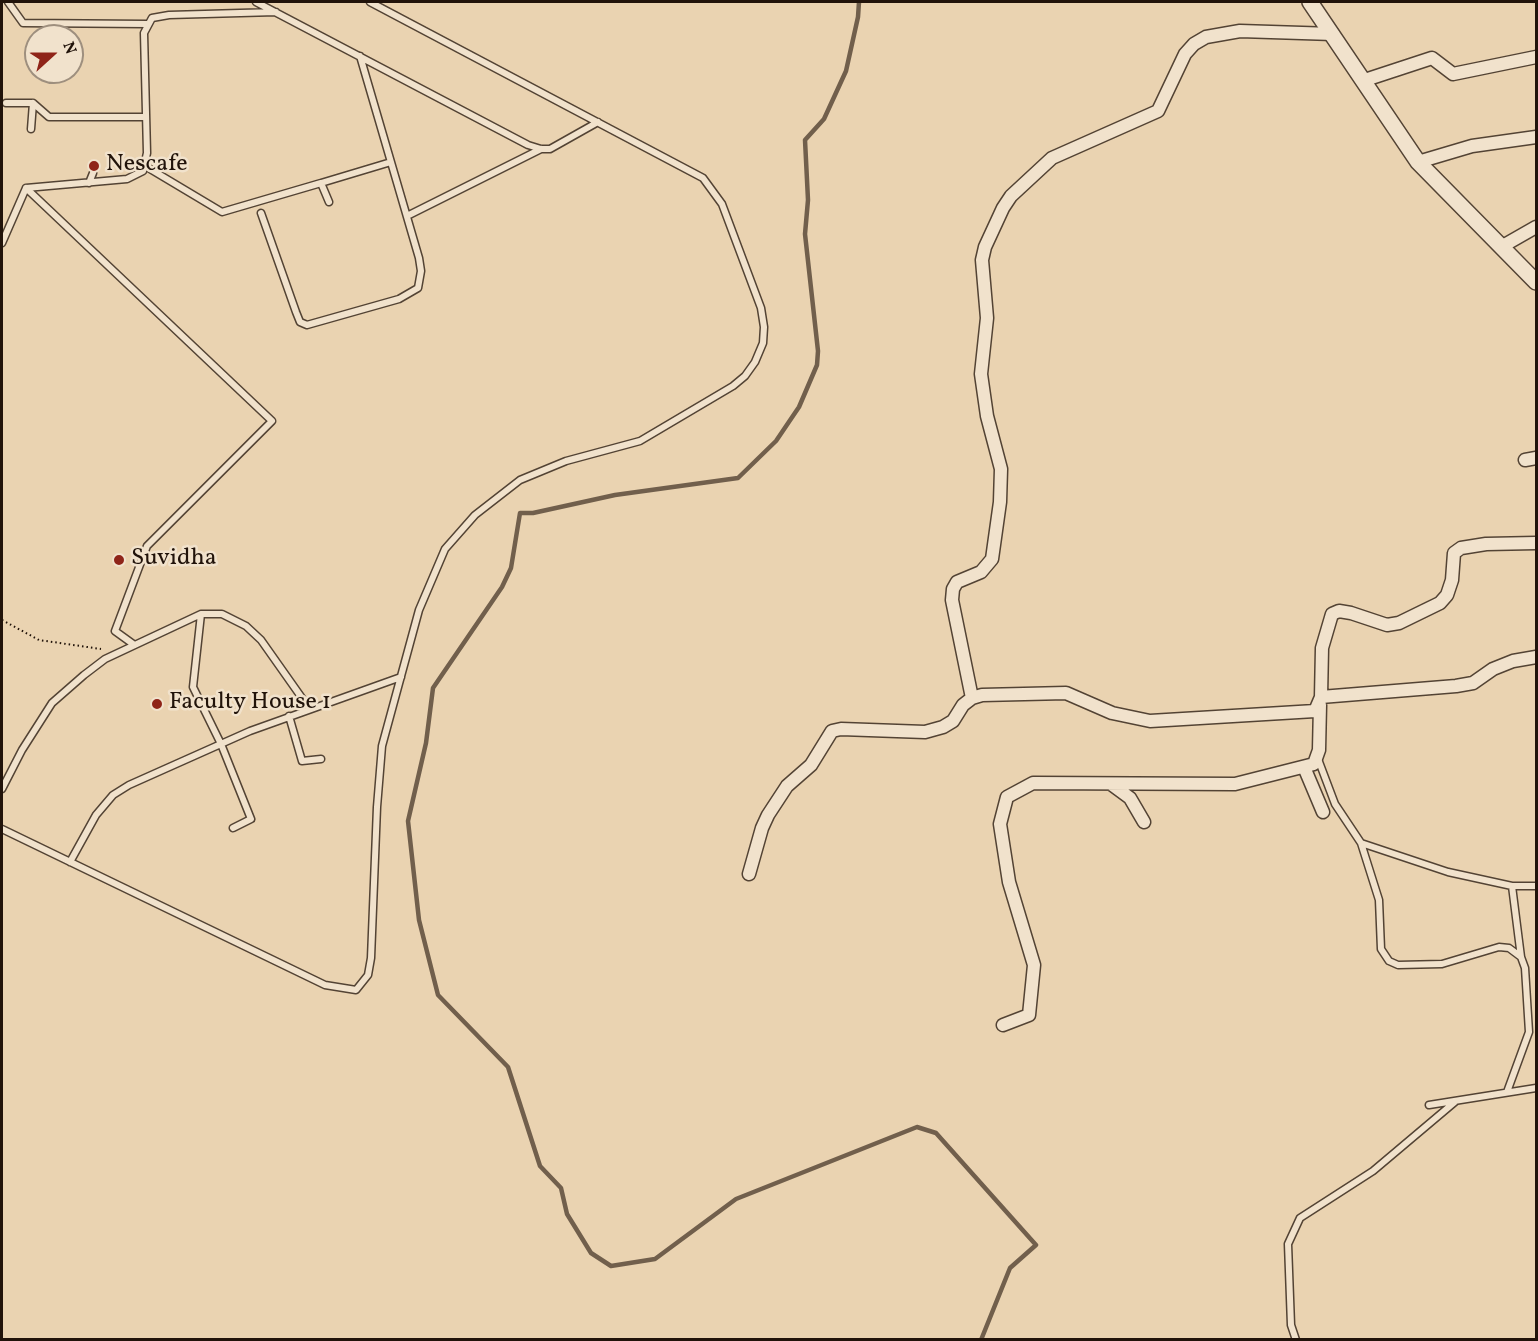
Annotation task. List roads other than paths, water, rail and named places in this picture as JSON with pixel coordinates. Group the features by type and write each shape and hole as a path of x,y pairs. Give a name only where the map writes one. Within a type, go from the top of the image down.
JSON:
{"street":[{"path":"1311,2 1418,162 1536,282"},
{"path":"972,698 952,600 953,589 957,582 981,572 988,566 994,549 1000,502 1001,469 987,416 981,374 987,318 982,260 985,247 1003,208 1011,196 1052,158 1158,111 1164,103 1185,54 1194,44 1206,38 1240,31 1333,34"},
{"path":"1365,81 1432,58 1453,74 1536,57"},
{"path":"1418,162 1472,146 1536,136"},
{"path":"1501,248 1536,227"},
{"path":"1004,1025 1029,1015 1034,965 1009,882 1000,824 1007,797 1027,789 1033,783 1235,784 1314,764 1318,759 1322,648 1332,614 1351,613 1387,625 1399,623 1440,603 1447,596 1452,580 1454,553 1461,548 1536,543"},
{"path":"1321,701 1473,683 1492,669 1513,661 1536,657"},
{"path":"749,874 768,815 788,786 811,765 832,731 841,729 925,732 943,727 953,721 963,705 972,698 982,695 1066,693 1112,713 1150,721 1309,712 1315,711 1321,701"},
{"path":"1304,767 1323,812"},
{"path":"1111,784 1130,798 1144,822"}],"lane":[{"path":"8,2 23,23 147,24"},
{"path":"256,2 541,150"},
{"path":"2,829 325,986 356,990 368,975 371,958 382,746 419,610 437,565 451,542 474,514 520,480 542,469 640,441 662,430 745,376 763,343 765,327 749,270 722,204 703,178 370,2"},
{"path":"26,188 127,178 143,171 146,117 144,33 152,18 169,15 276,12"},
{"path":"261,213 300,322 307,326 399,299 418,288 421,271 360,56"},
{"path":"6,103 33,103 49,117 146,117"},
{"path":"31,129 33,103"},
{"path":"407,216 541,150 560,145 598,122"},
{"path":"145,166 222,212 391,162"},
{"path":"89,183 93,173"},
{"path":"321,183 329,202"},
{"path":"2,243 26,188"},
{"path":"26,188 272,421 147,546 115,631 133,644"},
{"path":"2,789 22,750 52,703 84,675 119,651 201,614 222,614 246,626 261,640 309,708"},
{"path":"201,614 193,687 221,744 251,819 233,828"},
{"path":"70,862 96,815 113,795 129,785 309,708 401,677"},
{"path":"289,716 302,761 321,759"},
{"path":"1318,759 1335,804 1360,843 1379,900 1381,948 1389,961 1398,965 1442,964 1499,946 1509,948 1521,957"},
{"path":"1360,843 1448,872 1512,886 1536,885"},
{"path":"1507,1092 1529,1032 1525,968 1521,957 1512,886"},
{"path":"1429,1105 1536,1088"},
{"path":"1296,1340 1291,1325 1288,1244 1300,1218 1373,1171 1456,1101"}],"waterway":[{"path":"859,2 846,71 824,119 805,140 808,200 805,234 818,351 817,365 799,407 776,441 738,478 615,495 533,513 520,513 511,568 502,587 433,688 426,743 408,821 419,920 438,995 508,1067 540,1166 561,1188 567,1214 591,1253 611,1266 655,1259 736,1199 917,1127 936,1133 1036,1245 1010,1268 981,1340"}],"place":[{"name":"Nescafe","path":"94,166"},
{"name":"Suvidha","path":"119,560"},
{"name":"Faculty House 1","path":"157,704"}]}
